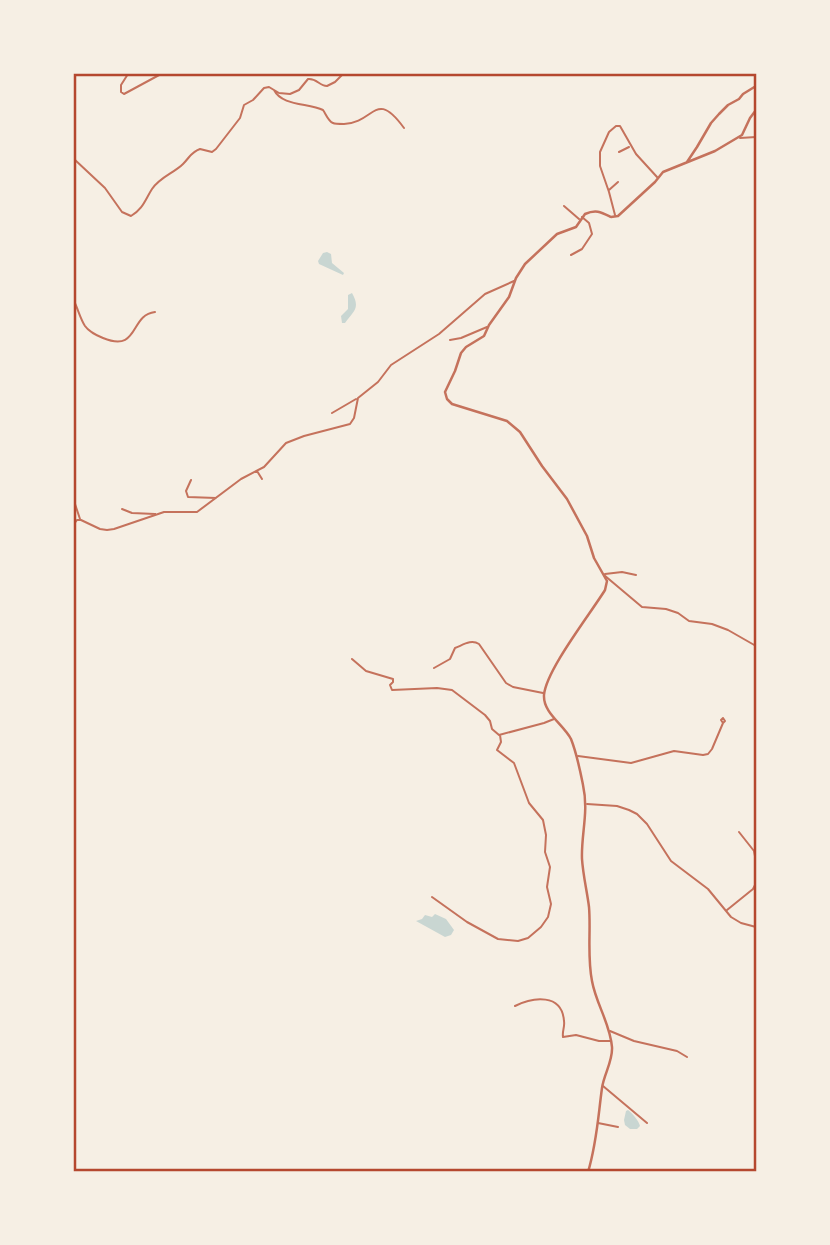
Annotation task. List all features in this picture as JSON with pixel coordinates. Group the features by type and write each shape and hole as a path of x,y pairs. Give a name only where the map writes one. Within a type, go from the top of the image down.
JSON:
{"street":[{"path":"128,74 121,85 121,92 124,94 161,74"},
{"path":"74,159 109,194 122,212 131,216 144,205 154,186 183,164 191,153 200,149 212,152 216,149 241,115 243,106 264,88 292,93 310,79 328,86 343,74"},
{"path":"686,163 719,114 743,93 757,86"},
{"path":"274,89 276,95 283,99 323,110 333,123 357,122 380,108 393,114 404,128"},
{"path":"588,1171 603,1085 611,1057 611,1040 594,991 589,960 589,905 582,860 586,804 577,756 568,734 546,706 544,693 561,657 606,590 607,581 568,499 520,432 507,421 452,404 445,396 445,390 461,353 481,338 509,296 515,279 526,262 557,234 576,227 588,212 597,211 611,217 618,216 663,172 715,151 738,138 744,133 757,110"},
{"path":"618,216 600,165 600,150 608,133 620,125 630,146 658,178"},
{"path":"738,138 757,137"},
{"path":"619,152 630,146"},
{"path":"609,190 618,182"},
{"path":"564,206 589,223 592,234 582,249 570,256"},
{"path":"332,412 358,398 378,382 391,365 439,334 485,294 515,279"},
{"path":"74,302 88,330 115,342 129,338 142,317 155,312"},
{"path":"450,341 488,326"},
{"path":"74,501 81,520 100,529 114,529 156,514 193,513 202,510 241,479 267,464 281,447 292,440 350,424 358,398"},
{"path":"257,471 262,479"},
{"path":"191,480 186,491 188,497 217,498"},
{"path":"122,509 132,513 156,514"},
{"path":"74,524 81,520"},
{"path":"604,575 622,572 636,575"},
{"path":"604,575 642,607 666,609 689,621 712,624 757,646"},
{"path":"435,668 450,659 454,648 474,642 479,644 509,685 544,693"},
{"path":"352,659 366,671 393,679 390,685 392,690 452,690 487,716 492,730 500,735 555,718"},
{"path":"577,756 631,763 674,751 703,755 710,752 723,723"},
{"path":"432,897 467,922 498,939 518,941 528,938 548,917 551,905 547,887 550,867 545,852 544,825 540,815 529,803 514,763 497,750 501,742 500,735"},
{"path":"586,804 617,806 637,814 647,824 671,861 708,889 726,911 741,923 757,927"},
{"path":"740,832 754,851 757,861"},
{"path":"726,911 757,883"},
{"path":"515,1006 529,1001 550,1000 556,1004 564,1018 563,1037 576,1035 599,1041 611,1040"},
{"path":"609,1031 634,1041 677,1051 687,1057"},
{"path":"603,1085 648,1123"},
{"path":"598,1123 618,1127"}],"shaded area":[{"path":"323,253 331,254 332,263 343,275 319,264"},
{"path":"352,293 356,303 355,310 345,323 342,323 341,316 348,309 348,295"},
{"path":"435,914 446,919 454,930 451,935 445,937 416,921 425,915 432,917"},
{"path":"628,1110 640,1126 637,1129 630,1129 625,1125"}]}
